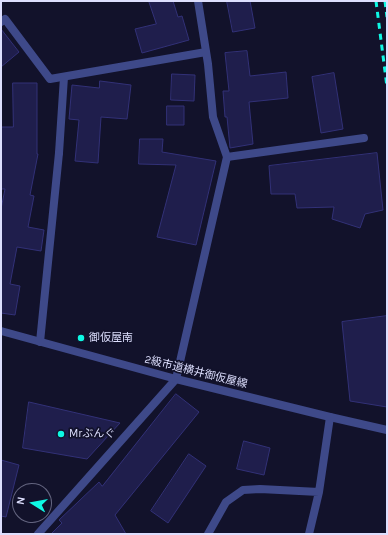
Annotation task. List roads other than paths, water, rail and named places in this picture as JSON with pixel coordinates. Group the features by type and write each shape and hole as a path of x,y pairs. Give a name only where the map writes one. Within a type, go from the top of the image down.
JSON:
{"street":[{"path":"38,534 176,379 227,157 213,117 208,64 198,1"},
{"path":"1,22 5,19 50,79 206,52"},
{"path":"40,342 59,153 64,77"},
{"path":"227,157 364,138"},
{"name":"2級市道横井御仮屋線","path":"1,332 176,379 387,430"},
{"path":"309,534 318,492 330,417"},
{"path":"208,534 226,502 243,490 260,489 318,492"}],"railway":[{"path":"376,1 387,87"},
{"path":"385,1 387,17"}],"place":[{"name":"御仮屋南","path":"81,338"},
{"name":"Mrぶんぐ","path":"61,434"}]}
